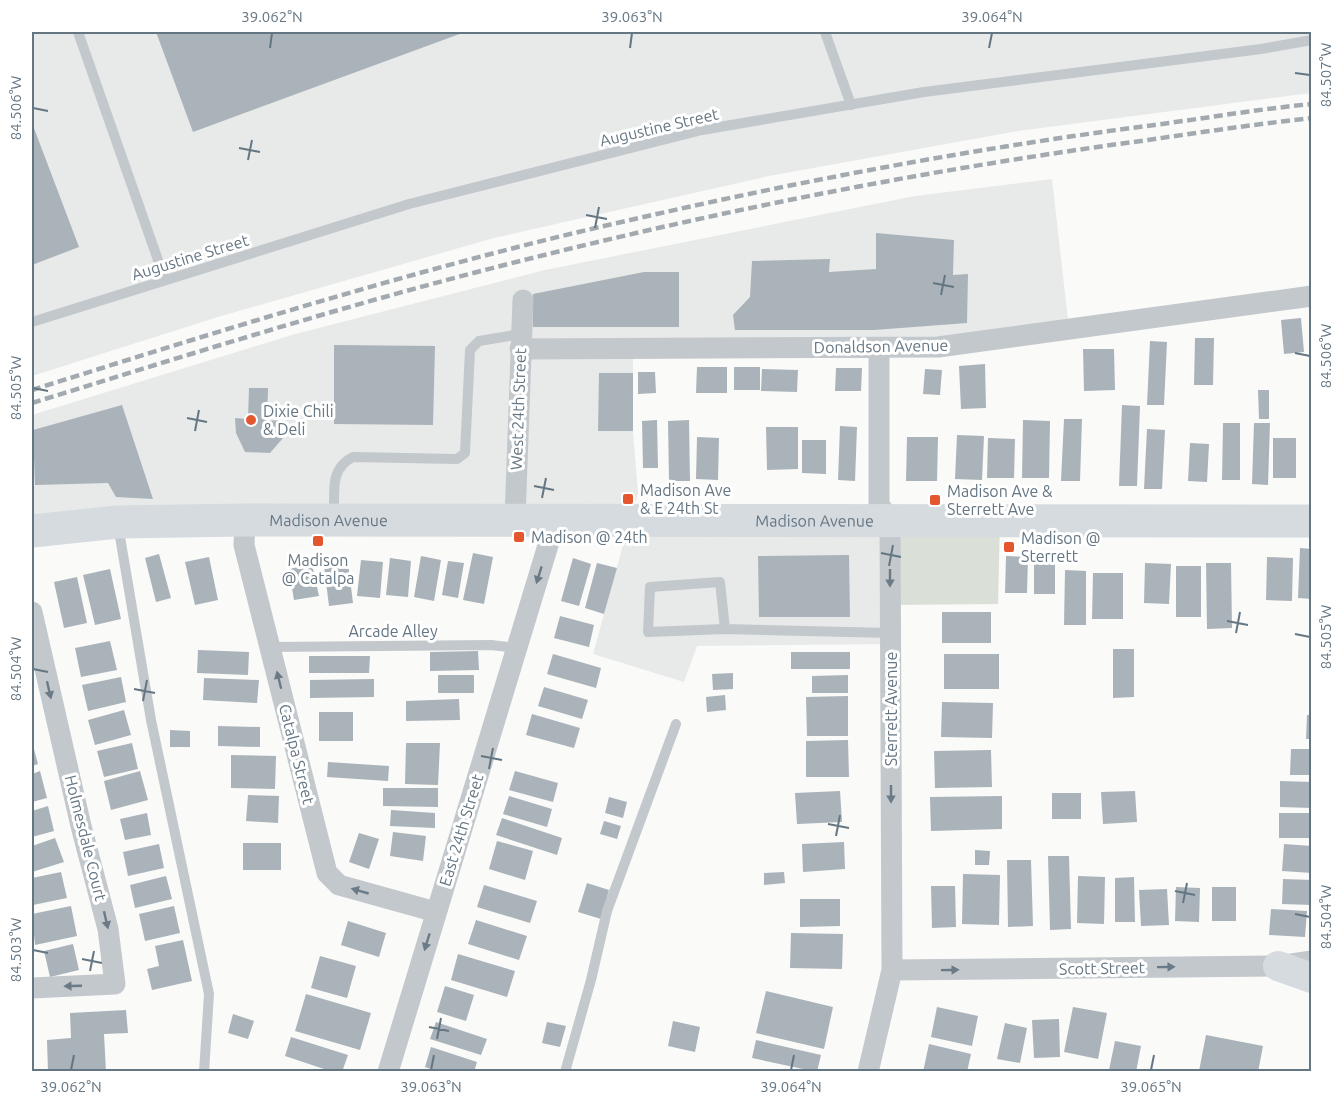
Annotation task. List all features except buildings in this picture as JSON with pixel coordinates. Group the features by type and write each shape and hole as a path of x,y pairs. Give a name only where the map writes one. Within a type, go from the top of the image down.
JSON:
{"main road":[{"name":"Madison Avenue","path":"32,531 118,522 334,519 1311,522"}],"street":[{"name":"Donaldson Avenue","path":"520,341 879,348 938,347 1311,296"},
{"name":"West 24th Street","path":"514,519 523,300"},
{"name":"Sterrett Avenue","path":"868,1071 892,970 890,519 879,505 879,348"},
{"name":"East 24th Street","path":"388,1071 556,519"},
{"name":"Catalpa Street","path":"245,520 244,545 327,873 339,885 436,912"},
{"name":"Holmesdale Court","path":"32,612 81,826 108,929 115,984 32,988"},
{"name":"Scott Street","path":"892,970 1278,966 1311,961"},
{"path":"1278,966 1311,978"}],"lane":[{"path":"78,32 165,280"},
{"path":"825,32 851,105"},
{"name":"Augustine Street","path":"32,322 409,204 702,130 924,92 1261,49 1311,40"},
{"path":"334,519 335,474 342,463 353,458 457,459 465,453 470,350 479,341 520,341"},
{"path":"118,522 151,720 209,994 204,1071"},
{"path":"725,629 720,582 650,587 648,632 725,629 891,633"},
{"name":"Arcade Alley","path":"270,647 491,645 516,648"},
{"path":"565,1071 591,980 607,911 676,724"}],"shaded area":[{"path":"32,32 1311,32 1311,93 1018,131 769,176 494,238 218,317 32,376"},
{"path":"1052,179 1069,329 938,347 633,348 633,431 638,493 630,519 890,519 891,644 697,646 684,682 593,654 630,520 32,531 32,415 295,334 545,270 915,196"},
{"path":"890,519 1000,520 998,604 890,605"}],"railway":[{"path":"32,390 415,274 648,216 837,176 963,153 1312,104"},
{"path":"32,403 256,334 481,271 729,212 980,165 1312,118"}],"place":[{"name":"Dixie Chili & Deli","path":"251,420"},
{"name":"Madison Ave & E 24th St","path":"628,499"},
{"name":"Madison Ave & Sterrett Ave","path":"935,500"},
{"name":"Madison @ 24th","path":"519,537"},
{"name":"Madison @ Catalpa","path":"318,541"},
{"name":"Madison @ Sterrett","path":"1009,547"}]}
